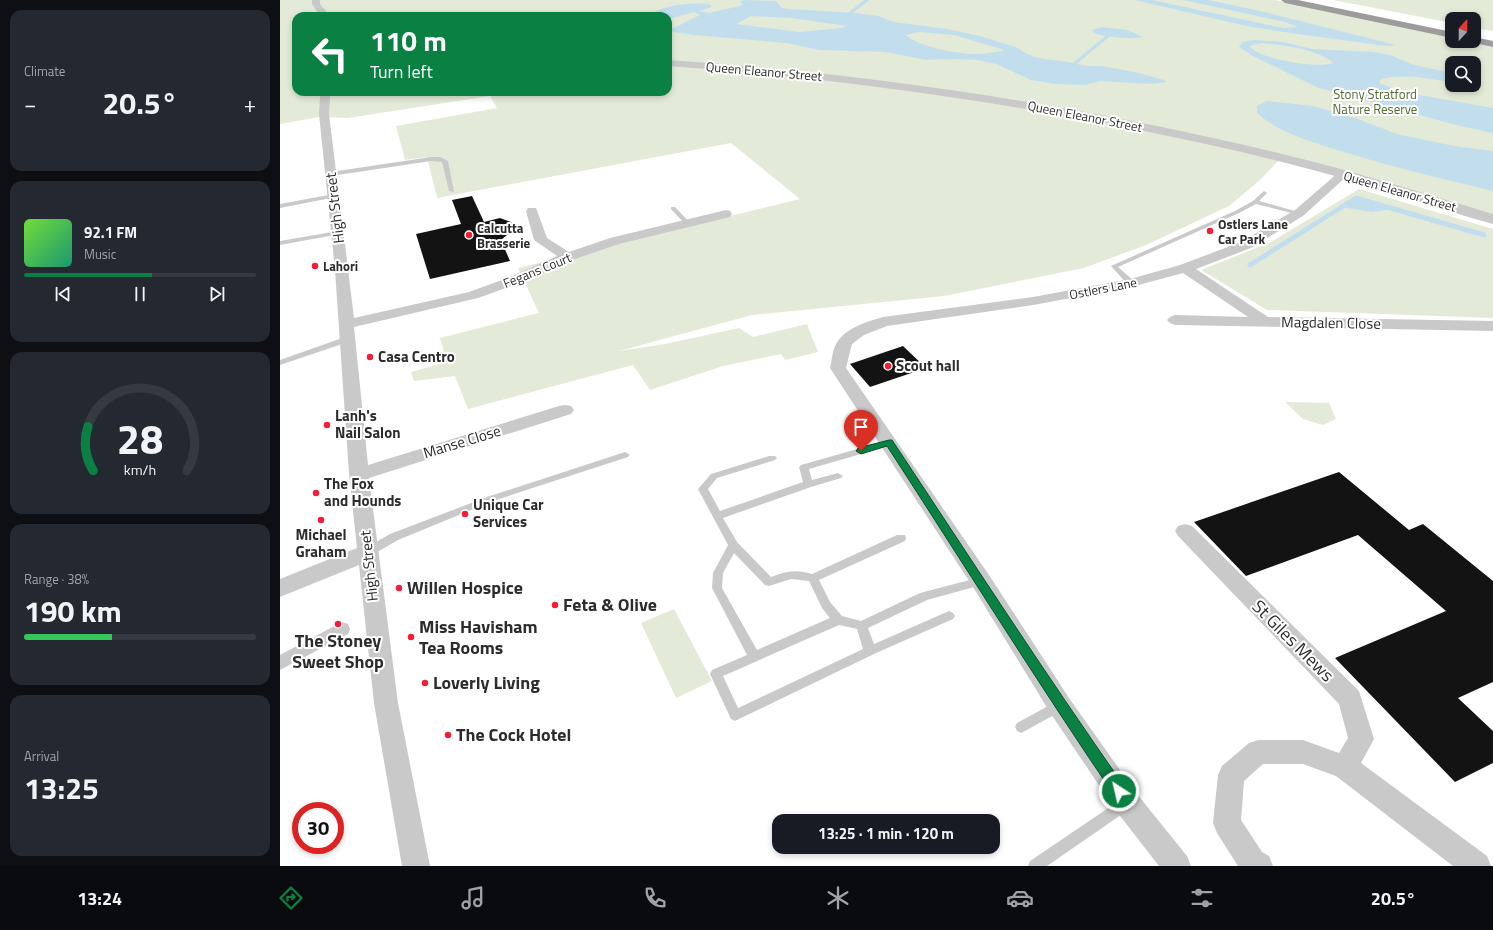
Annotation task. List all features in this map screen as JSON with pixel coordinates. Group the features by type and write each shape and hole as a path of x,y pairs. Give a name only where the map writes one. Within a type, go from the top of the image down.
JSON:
{"highway":[{"path":"1285,0 1445,27"},
{"path":"1313,0 1445,33"},
{"path":"1481,34 1493,37"},
{"path":"1481,41 1493,44"}],"street":[{"path":"316,2 322,12"},
{"name":"Queen Eleanor Street","path":"672,63 841,78 950,92 1017,103 1143,128 1281,158 1343,174 1493,218"},
{"name":"High Street","path":"326,96 324,114 338,233 359,474 368,552 386,703 416,866"},
{"name":"Ostlers Lane","path":"889,443 838,368 843,346 853,336 874,324 895,319 1033,301 1131,283 1185,268 1246,245 1299,213 1343,174"},
{"path":"532,212 541,240 567,257"},
{"name":"Fegans Court","path":"347,331 473,295 514,280 567,257 615,241 726,214"},
{"name":"Magdalen Close","path":"1185,268 1265,322 1493,326"},
{"path":"1175,320 1265,322"},
{"name":"Manse Close","path":"359,474 565,410"},
{"path":"889,443 981,581 1060,706 1127,803 1177,866"},
{"name":"St Giles Mews","path":"1185,531 1350,699 1361,739 1346,767"},
{"path":"280,588 368,552"},
{"path":"280,664 342,629"},
{"path":"1252,865 1226,822 1231,775 1258,752 1303,752 1346,767 1477,866"}],"lane":[{"path":"331,174 431,159 440,159 445,161 452,191"},
{"path":"1131,283 1114,266 1229,216 1255,202 1264,193"},
{"path":"280,206 334,196"},
{"path":"1255,202 1299,213"},
{"path":"673,208 688,224"},
{"path":"280,243 338,233"},
{"path":"280,363 347,331"},
{"path":"808,484 804,467 889,443"},
{"path":"368,552 394,537 490,499 625,455"},
{"path":"772,458 714,476 703,489 733,545 769,582 782,576 799,573 813,578 901,538"},
{"path":"717,516 808,484 838,476"},
{"path":"733,545 718,573 716,588 754,656"},
{"path":"813,578 826,605 838,620"},
{"path":"949,616 870,651 735,715 716,674 838,620 862,626 924,596 981,581"},
{"path":"862,626 870,651"},
{"path":"1021,727 1060,706"},
{"path":"1035,866 1127,803"}],"green space":[{"name":"Stony Stratford Nature Reserve","path":"280,0 1275,0 1445,36 1445,48 1481,48 1481,44 1493,46 1493,219 1281,158 1260,180 1229,206 1146,245 1084,268 944,296 752,315 619,351 665,344 739,328 753,337 807,324 818,352 785,360 781,354 723,366 650,390 633,365 468,409 455,376 414,381 411,372 447,362 440,338 539,313 518,268 800,199 731,143 437,198 427,157 405,160 396,126 497,108 490,96 348,118 319,117 280,124"},
{"path":"1333,0 1493,0 1493,31 1481,29 1481,12 1445,12 1445,22"},
{"path":"1359,189 1493,229 1493,318 1267,310 1201,270 1269,243"},
{"path":"1285,402 1329,403 1336,419 1323,425 1303,419"},
{"path":"674,609 712,681 676,698 641,623"}],"water":[{"path":"743,0 776,1 782,8 878,16 894,22 947,29 980,36 1018,48 1025,53 1038,58 1135,72 1167,82 1151,84 1100,81 1085,85 1056,84 1031,80 996,64 977,60 927,60 885,52 819,50 786,43 693,35 672,32 672,29 700,15 694,12 672,18 672,12 655,12 681,4 698,3 711,5 711,7 700,11 709,13 744,5 739,2","holes":["751,16 792,18 846,26 842,28 800,32 736,24","919,32 954,35 1004,50 978,54 958,53 919,43 906,35"]},
{"path":"1135,0 1152,0 1284,28 1298,27 1285,22 1183,0 1208,0 1256,10 1396,45 1387,46 1246,26"},
{"path":"1102,27 1128,30 1143,37 1118,38 1093,33 1092,30"},
{"path":"1254,40 1283,42 1312,49 1374,52 1390,55 1414,65 1445,72 1445,81 1416,77 1390,77 1381,79 1379,83 1403,92 1493,108 1493,133 1456,125 1316,87 1253,56 1239,47 1242,42","holes":["1261,43 1319,54 1333,63 1326,65 1315,65 1289,62 1264,55 1255,51 1249,46"]},
{"path":"1267,101 1313,106 1358,119 1397,134 1454,146 1493,151 1493,191 1371,160 1292,134 1265,120 1257,113 1257,106"},
{"path":"1356,198 1394,209 1372,212 1341,207"}],"building":[{"path":"472,196 484,222 500,218 519,225 501,240 510,261 430,279 416,234 461,224 452,200"},
{"name":"Scout hall","path":"903,346 926,368 870,387 850,364"},
{"path":"1339,472 1409,530 1423,524 1493,581 1493,682 1458,698 1493,731 1493,763 1455,782 1335,658 1446,611 1358,535 1246,576 1194,522"}],"waterway":[{"path":"850,13 867,0"},
{"path":"1075,63 1108,36"},
{"path":"1250,265 1356,198 1484,235"}],"place":[{"name":"Ostlers Lane Car Park","path":"1210,231"},
{"name":"Calcutta Brasserie","path":"469,235"},
{"name":"Lahori","path":"315,266"},
{"name":"Casa Centro","path":"370,357"},
{"name":"Scout hall","path":"888,366"},
{"name":"Lanh's Nail Salon","path":"327,425"},
{"name":"The Fox and Hounds","path":"316,493"},
{"name":"Unique Car Services","path":"465,514"},
{"name":"Michael Graham","path":"321,520"},
{"name":"Willen Hospice","path":"399,588"},
{"name":"Feta & Olive","path":"555,605"},
{"name":"The Stoney Sweet Shop","path":"338,624"},
{"name":"Miss Havisham Tea Rooms","path":"411,637"},
{"name":"Loverly Living","path":"425,683"},
{"name":"The Cock Hotel","path":"448,735"}],"route":[{"path":"861,451 889,443 981,581 1060,706 1119,791"}]}
